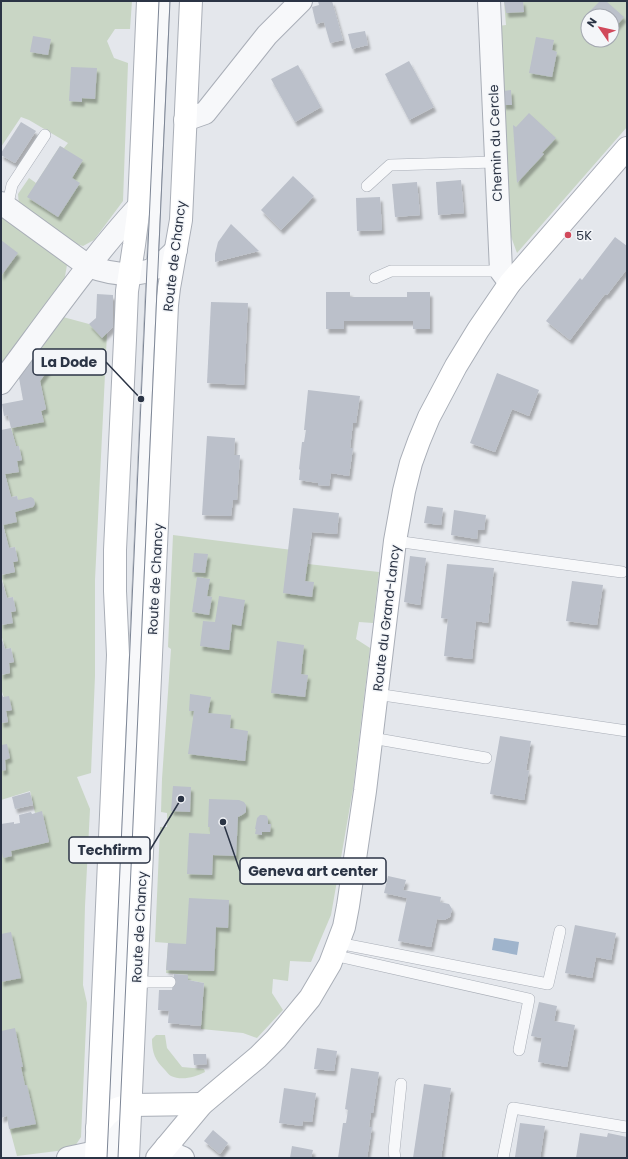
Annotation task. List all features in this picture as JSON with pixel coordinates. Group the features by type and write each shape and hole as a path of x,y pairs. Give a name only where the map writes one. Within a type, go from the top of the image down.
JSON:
{"main road":[{"path":"101,1156 96,1128 118,655 115,591 116,542 127,291 139,206 148,1"},
{"name":"Route de Chancy","path":"128,1158 122,1107 136,983 167,305 180,220 191,1"},
{"name":"Route du Grand-Lancy","path":"171,1148 202,1104 258,1057 276,1039 310,998 325,974 344,927 372,738 395,541 404,491 411,463 429,417 439,396 478,330 506,277 627,148"},
{"path":"171,1148 180,1117 176,1104"},
{"path":"96,1128 103,1119 122,1107 202,1104"}],"street":[{"path":"185,120 205,113 267,35 301,1"},
{"name":"Chemin du Cercle","path":"489,1 496,162 506,277"},
{"path":"4,206 88,266 102,271 130,275 147,272 167,259 176,250"},
{"path":"1,383 88,266 113,234 139,206"},
{"path":"68,1158 101,1156"}],"lane":[{"path":"101,1156 122,1107 152,269 164,1"},
{"path":"4,206 12,185 45,135"},
{"path":"367,186 390,165 496,162"},
{"path":"375,278 391,271 506,277"},
{"path":"395,541 622,572"},
{"path":"376,694 627,731"},
{"path":"372,738 486,758"},
{"path":"335,949 548,984 560,931"},
{"path":"335,949 529,999 520,1050"},
{"path":"136,983 170,982"},
{"path":"395,1158 394,1151 401,1084"},
{"path":"503,1158 513,1108 626,1127"}],"green space":[{"path":"1,1 132,1 130,29 115,29 107,41 114,58 128,63 123,201 94,240 83,246 73,243 19,205 18,194 29,178 36,183 60,146 64,148 68,143 29,120 21,117 1,147"},
{"path":"504,1 627,1 627,127 517,253 509,231 498,26 506,25"},
{"path":"1,217 62,259 67,265 64,282 1,365"},
{"path":"63,317 89,324 107,333 95,580 95,676 91,773 77,777 90,809 85,906 83,985 87,1003 81,1137 73,1149 17,1156 1,1096 1,852 49,842 42,812 35,813 30,791 1,800 1,723 8,722 6,711 12,710 3,694 1,675 10,673 9,663 14,662 11,648 5,649 1,634 1,625 12,623 11,612 16,611 13,597 7,598 1,575 15,572 13,562 18,561 15,547 9,548 3,525 15,512 20,510 17,496 11,497 5,474 18,472 17,461 22,460 19,446 16,446 11,428 43,421 41,411 46,409 40,381 50,366 36,355"},
{"path":"173,535 309,552 308,564 379,572 373,623 359,622 356,639 370,648 353,789 331,915 311,962 290,961 288,981 273,979 272,993 283,1010 257,1038 243,1033 201,1029 204,983 188,980 188,975 166,973 168,943 155,942 160,827 167,827 167,813 161,812 171,649 168,647"},
{"path":"156,1035 165,1035 167,1048 182,1067 204,1069 205,1072 193,1077 180,1078 170,1076 155,1056 152,1039"}],"water":[{"path":"494,938 519,942 517,955 492,950"}],"building":[{"path":"318,1 332,1 343,40 330,43 324,22 316,24 312,7 319,5"},
{"path":"504,1 523,1 524,12 506,13"},
{"path":"600,1 606,1 614,8 593,8"},
{"path":"620,13 624,17 620,22"},
{"path":"365,31 368,45 352,49 348,34"},
{"path":"33,36 51,39 48,55 30,52"},
{"path":"536,37 554,40 552,50 557,52 552,77 529,73"},
{"path":"409,61 434,107 409,120 385,74"},
{"path":"298,65 321,107 295,122 271,79"},
{"path":"71,67 97,68 95,99 82,98 82,102 69,101"},
{"path":"511,90 512,105 503,105 503,91"},
{"path":"529,113 556,138 542,153 544,154 517,183 513,125 516,127"},
{"path":"21,122 36,131 15,163 1,155 1,153"},
{"path":"60,146 83,160 72,178 80,183 58,217 27,197"},
{"path":"293,176 314,196 281,230 261,210"},
{"path":"461,180 464,213 438,215 436,182"},
{"path":"417,182 420,215 395,217 392,184"},
{"path":"380,197 382,230 357,231 356,198"},
{"path":"231,224 259,251 215,262 218,242"},
{"path":"615,237 627,246 627,269 607,295 605,294 570,340 546,321 580,278 582,280"},
{"path":"1,240 18,253 1,276"},
{"path":"326,292 350,292 350,297 407,297 407,292 430,292 430,329 413,329 413,321 344,321 344,329 326,329"},
{"path":"97,294 113,295 113,327 102,338 89,324 96,318"},
{"path":"211,302 248,303 244,385 207,383"},
{"path":"36,355 51,366 40,381 46,409 41,411 44,422 11,428 8,415 4,416 2,404 23,400 19,378"},
{"path":"497,373 539,390 529,416 512,409 495,452 470,443"},
{"path":"308,390 360,396 356,423 353,423 350,448 353,448 349,476 331,473 329,486 299,480 302,442 304,442 306,430 304,430"},
{"path":"11,428 16,446 19,446 22,460 17,461 19,472 5,474 11,497 17,496 18,500 31,497 34,499 35,504 33,507 15,512 17,522 3,525 9,548 15,547 18,561 13,562 15,572 1,575 1,430"},
{"path":"207,436 235,438 234,455 240,455 237,500 233,500 231,516 202,515"},
{"path":"427,506 443,508 441,525 424,523"},
{"path":"293,508 339,513 337,534 312,532 305,581 314,582 312,597 283,593"},
{"path":"454,510 486,515 484,530 478,530 477,539 451,535"},
{"path":"194,553 208,554 205,573 192,572"},
{"path":"410,556 426,558 420,605 404,602"},
{"path":"447,564 494,568 488,623 476,621 472,659 444,656 448,619 441,618"},
{"path":"1,577 7,598 13,597 16,611 11,612 13,623 1,625"},
{"path":"197,577 210,579 207,596 212,597 209,615 192,612"},
{"path":"572,581 603,585 597,625 566,621"},
{"path":"219,596 245,600 241,626 232,624 229,650 200,646 203,621 215,622"},
{"path":"1,636 5,649 11,648 14,662 9,663 10,673 1,675"},
{"path":"277,641 304,645 301,674 308,675 305,697 271,693"},
{"path":"1,692 3,697 9,696 12,710 6,711 8,722 1,723"},
{"path":"190,694 211,697 208,713 231,715 230,728 248,731 245,761 188,754 194,711 189,711"},
{"path":"500,736 531,741 526,770 529,771 524,800 490,794"},
{"path":"7,744 10,758 5,760 6,770 1,771 1,745"},
{"path":"173,786 191,787 190,812 171,811"},
{"path":"30,792 33,805 15,809 12,797"},
{"path":"209,799 239,800 244,802 246,805 246,812 238,817 236,856 213,855 212,875 187,874 189,833 210,834 210,827 208,827"},
{"path":"42,811 49,842 11,851 12,856 3,858 1,852 1,824 14,822 14,824 20,823 19,815 31,812 32,814"},
{"path":"260,815 267,816 268,824 271,824 270,832 262,832 262,835 255,834 257,818"},
{"path":"388,876 406,880 403,890 441,897 440,902 449,904 452,909 450,917 444,920 437,919 431,947 398,941 407,898 384,893"},
{"path":"189,898 229,900 228,928 216,927 214,971 166,970 168,943 186,944"},
{"path":"575,925 616,933 611,960 596,957 592,978 565,973"},
{"path":"11,932 21,978 1,982 1,934"},
{"path":"174,974 188,975 188,980 204,983 201,1026 168,1023 169,1011 158,1010 159,990 172,990"},
{"path":"539,1002 557,1006 554,1021 575,1025 567,1067 538,1062 542,1038 531,1036"},
{"path":"15,1028 23,1067 21,1067 25,1085 27,1085 36,1124 9,1129 7,1116 1,1118 1,1031"},
{"path":"317,1048 337,1051 334,1071 314,1069"},
{"path":"193,1054 206,1054 207,1064 194,1065"},
{"path":"351,1068 379,1072 373,1113 371,1113 369,1127 372,1127 367,1158 338,1158 343,1123 346,1123 348,1110 345,1109"},
{"path":"424,1084 451,1088 441,1158 413,1158"},
{"path":"284,1088 316,1093 312,1122 303,1121 302,1126 279,1123"},
{"path":"520,1123 545,1126 540,1158 515,1157"},
{"path":"213,1130 228,1143 220,1154 204,1141"},
{"path":"580,1133 607,1137 608,1133 627,1137 625,1158 576,1158"},
{"path":"292,1146 313,1150 311,1158 290,1158"}],"tram line":[{"path":"107,1158 159,1"},
{"path":"118,1158 170,1"}],"place":[{"name":"5K","path":"568,235"},
{"name":"La Dode","path":"141,399"},
{"name":"Techfirm","path":"181,799"},
{"name":"Geneva art center","path":"223,822"}]}
